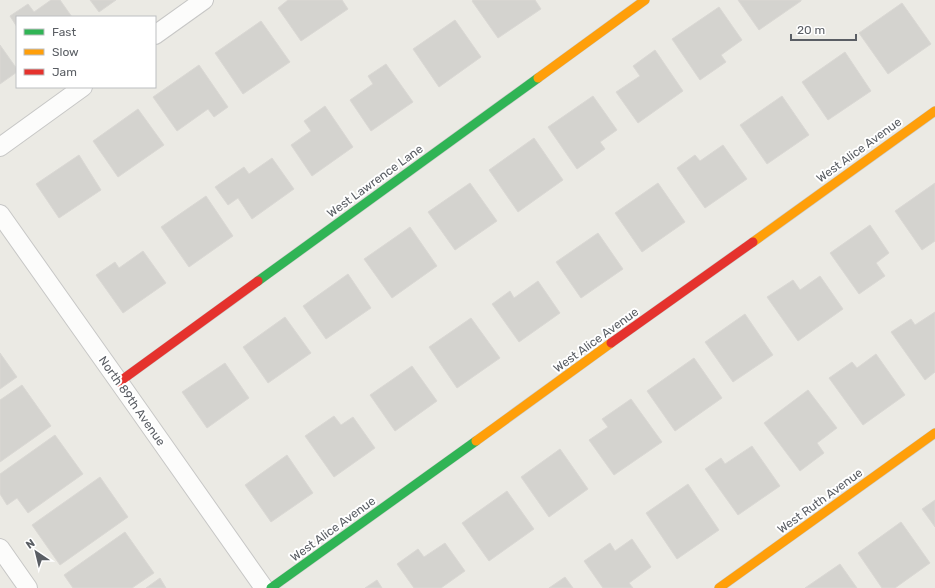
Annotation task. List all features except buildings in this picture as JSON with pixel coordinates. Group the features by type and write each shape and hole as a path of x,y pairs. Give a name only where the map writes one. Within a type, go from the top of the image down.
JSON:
{"street":[{"path":"156,34 204,0"},
{"name":"West Lawrence Lane","path":"119,382 645,0"},
{"path":"0,147 82,88"},
{"name":"West Alice Avenue","path":"271,588 935,111"},
{"name":"North 89th Avenue","path":"0,214 264,588"},
{"name":"West Ruth Avenue","path":"719,588 935,433"},
{"path":"0,548 28,588"}],"traffic: fast":[{"path":"258,281 538,78"},
{"path":"271,588 476,441"}],"traffic: slow":[{"path":"538,78 645,0"},
{"path":"753,242 935,111"},
{"path":"476,441 611,343"},
{"path":"719,588 935,433"}],"traffic: jam":[{"path":"611,343 753,242"},
{"path":"119,382 258,281"}]}
